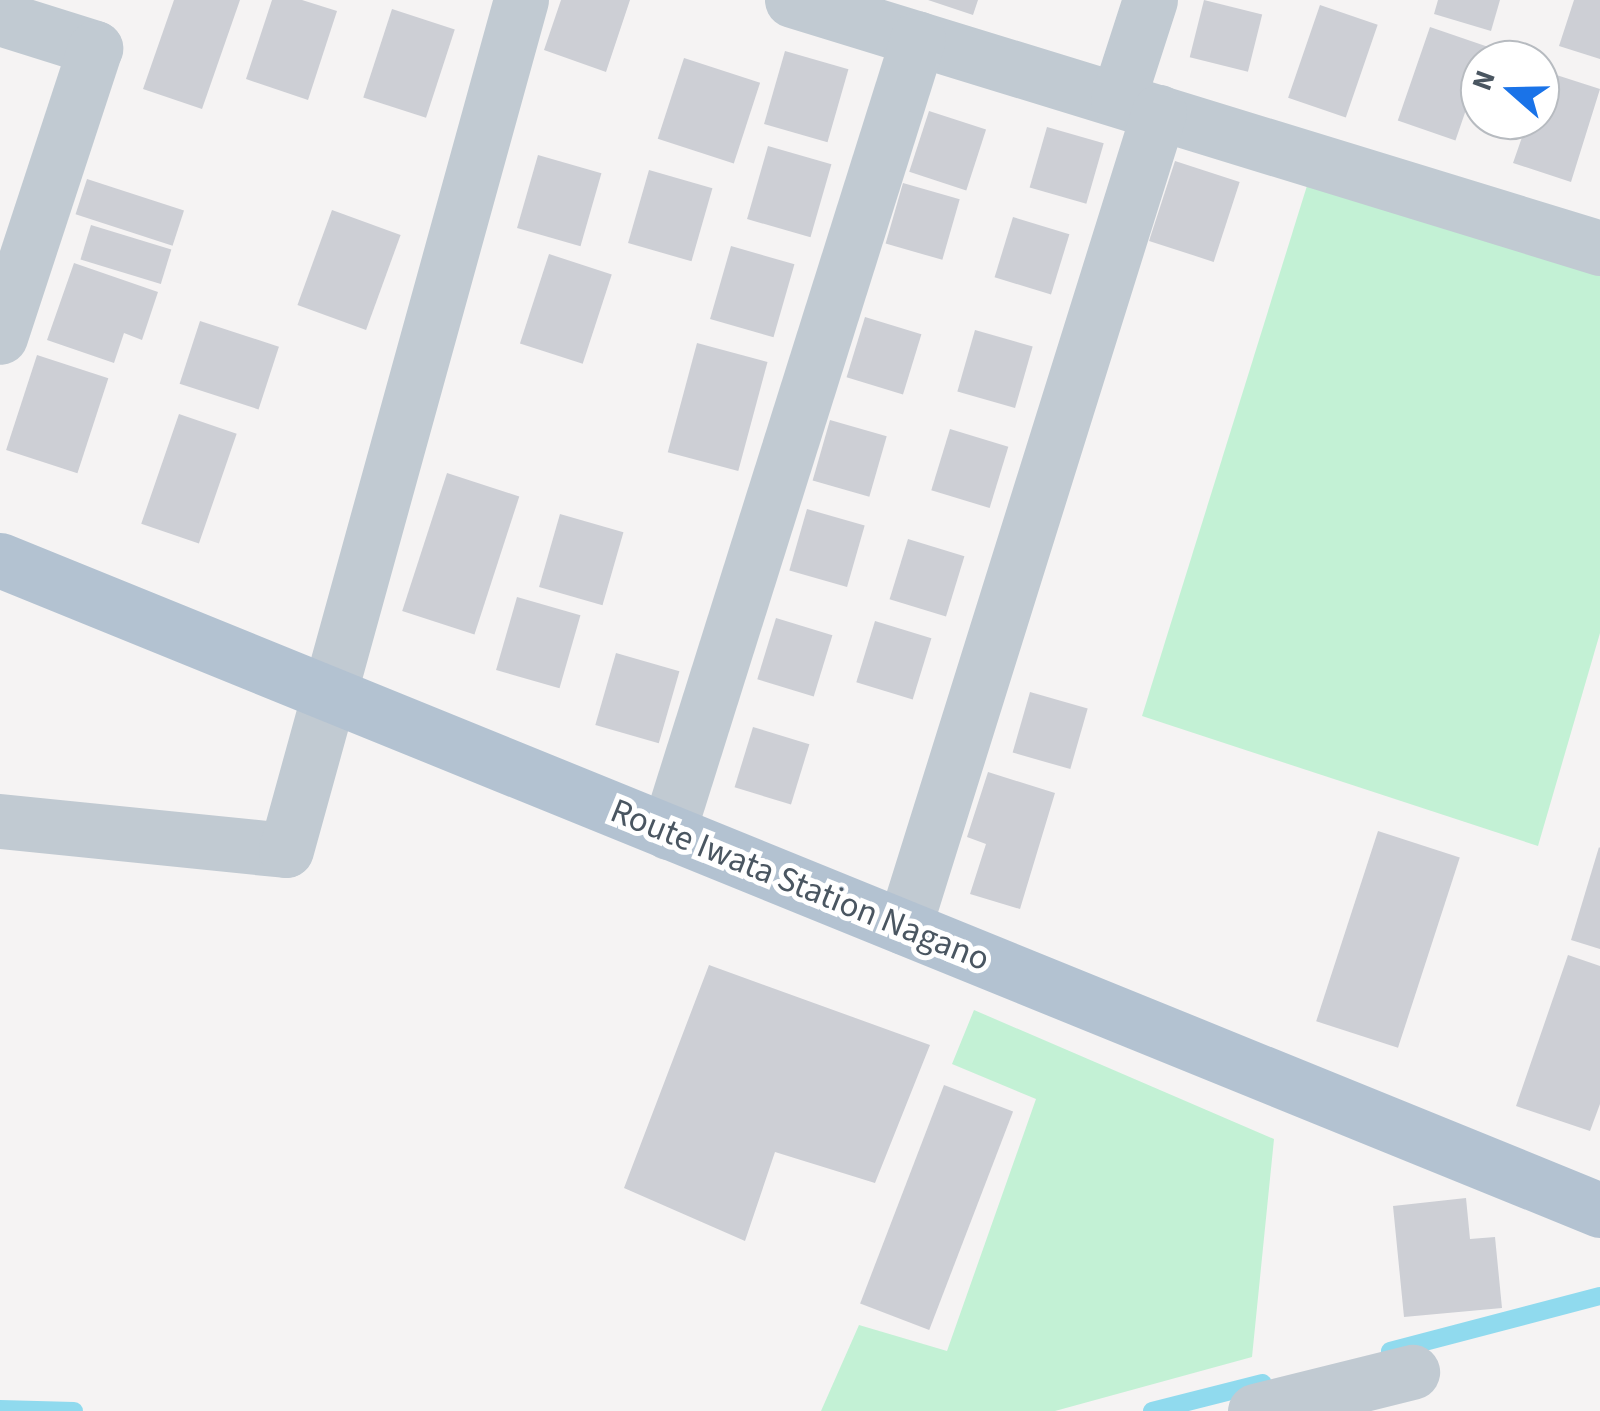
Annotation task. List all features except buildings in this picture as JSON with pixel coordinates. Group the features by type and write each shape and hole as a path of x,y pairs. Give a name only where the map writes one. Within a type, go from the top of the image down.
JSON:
{"main road":[{"name":"Route Iwata Station Nagano","path":"0,560 1600,1210"}],"street":[{"path":"0,821 286,850 332,695 521,0"},
{"path":"792,0 860,10 918,38 1600,248"},
{"path":"904,927 1138,105 1150,0"},
{"path":"0,18 96,48 0,338"},
{"path":"668,832 918,38"},
{"path":"1256,1411 1412,1372"}],"green space":[{"path":"1315,160 1600,248 1600,633 1538,846 1142,716"},
{"path":"974,1010 1274,1139 1252,1357 1055,1411 821,1411 859,1325 947,1351 1036,1099 952,1064"}],"waterway":[{"path":"1390,1351 1600,1296"},
{"path":"1152,1411 1263,1383"},
{"path":"0,1409 74,1411"}]}
